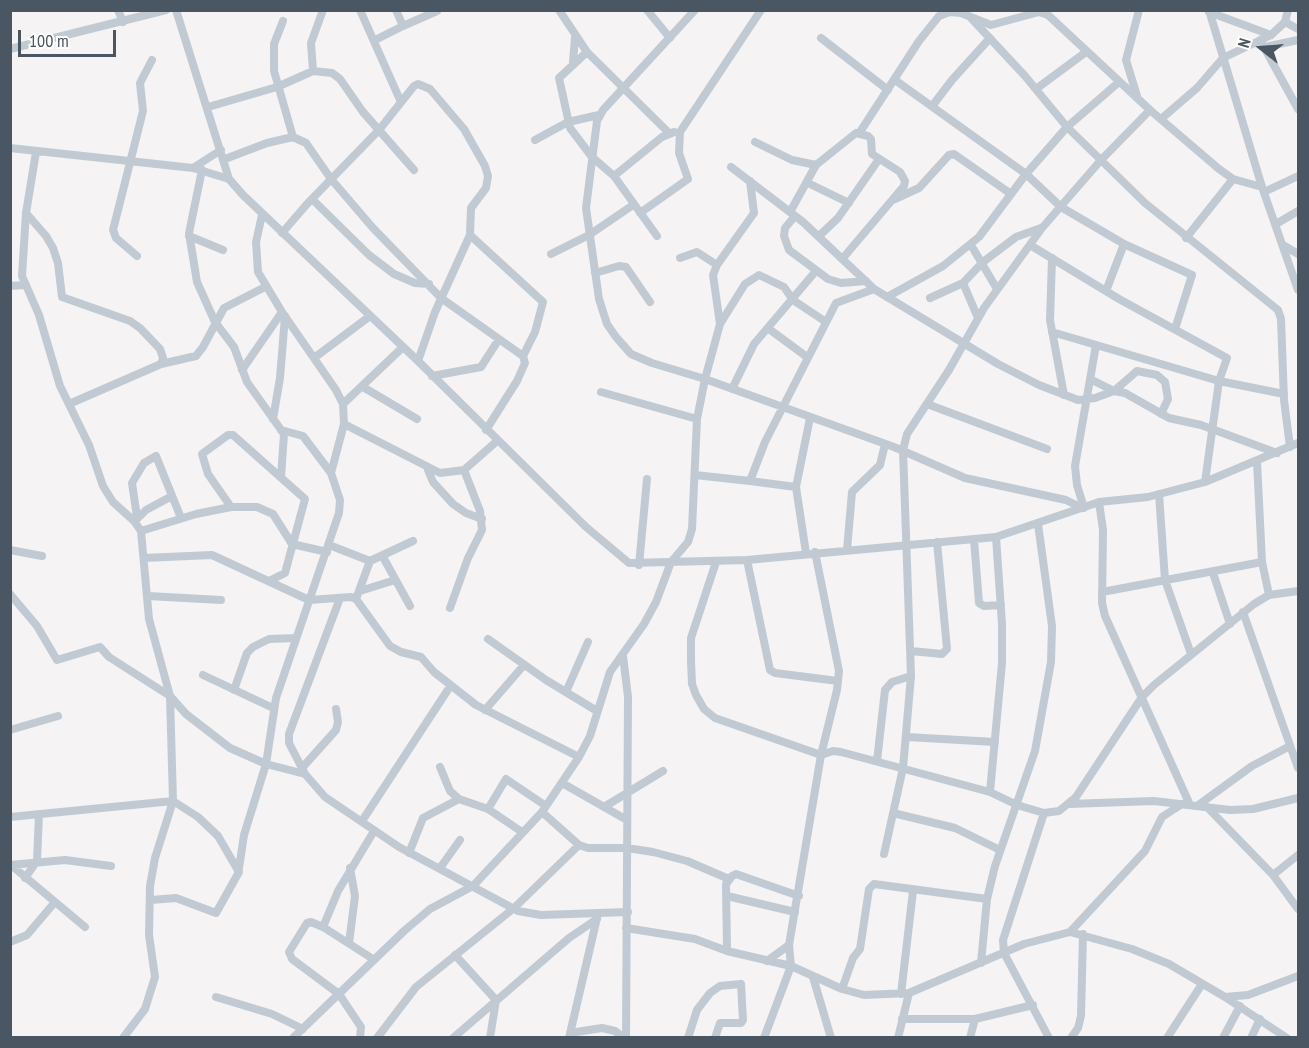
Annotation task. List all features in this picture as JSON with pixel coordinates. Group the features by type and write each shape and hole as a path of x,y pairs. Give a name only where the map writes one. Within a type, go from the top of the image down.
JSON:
{"street":[{"path":"118,10 123,22"},
{"path":"10,49 166,10"},
{"path":"176,10 229,179 262,215 418,361 497,441 620,558 639,564 747,560 996,537 1100,502 1159,494 1205,482 1294,445 1284,394 1281,319 1278,310 1186,238 1101,160 1067,127 1036,89 970,18"},
{"path":"314,71 311,43 323,10"},
{"path":"360,10 400,100"},
{"path":"396,10 403,26"},
{"path":"559,10 586,51 669,134"},
{"path":"647,10 670,38"},
{"path":"640,213 688,180 679,153 680,132 762,10"},
{"path":"1137,99 1126,60 1139,10"},
{"path":"1263,44 1285,22 1288,10"},
{"path":"375,40 437,11"},
{"path":"535,140 568,122 599,115 693,11"},
{"path":"1209,11 1271,34"},
{"path":"1209,11 1263,190 1299,290"},
{"path":"866,281 834,282 815,272 785,243 785,228 816,165 860,132 919,41 939,16 950,12 991,25 1034,12 1050,13 1086,52 1137,99 1233,179 1263,190 1299,176"},
{"path":"283,21 274,44 274,71 293,137"},
{"path":"1285,22 1299,29"},
{"path":"573,62 575,37"},
{"path":"821,38 888,90"},
{"path":"933,105 990,38"},
{"path":"1161,119 1197,88 1224,58 1263,44 1299,40"},
{"path":"1263,44 1299,109"},
{"path":"586,51 559,78 568,122 574,136 592,157 614,176 657,236"},
{"path":"1036,89 1086,52"},
{"path":"137,256 116,238 113,230 144,111 140,82 152,60"},
{"path":"208,107 277,87 314,71 332,73 340,79 379,130 414,170"},
{"path":"895,80 933,105 1026,174 1061,207 1124,244 1192,275 1175,329"},
{"path":"887,297 943,266 971,244 992,223 1026,174 1067,127 1119,82"},
{"path":"282,233 379,130 400,100 418,84 430,88 458,120 485,165 488,176 486,188 471,208 470,235 441,298 418,361"},
{"path":"884,854 903,768 911,676 903,450 907,434 997,289 1042,228 1101,160 1150,110"},
{"path":"599,115 586,208 589,235 599,299 607,324 631,354 903,450 988,486 1066,500 1083,508"},
{"path":"614,176 669,134 680,132"},
{"path":"843,258 892,201 904,186 905,181 900,172 872,154 871,140 860,132"},
{"path":"197,169 223,154 267,143 293,137 306,142 331,179 373,228 441,298 523,356 525,363 517,381 486,430"},
{"path":"755,142 792,160 816,165"},
{"path":"10,148 197,169 229,179"},
{"path":"36,152 26,213 22,269 25,285 39,315 60,386 89,445 107,493 136,519"},
{"path":"892,201 919,188 949,154 954,154 1011,194"},
{"path":"819,236 849,203 879,159"},
{"path":"731,167 819,236 874,289 998,364 1049,388 1088,400 1114,391 1137,371 1157,375 1165,382 1168,399 1161,414"},
{"path":"197,169 189,236 197,282 215,322 234,347 242,370 281,430 285,440 281,477"},
{"path":"1186,238 1233,179"},
{"path":"720,324 712,281 717,265 754,213 750,182"},
{"path":"808,183 849,203"},
{"path":"312,199 369,255 394,274 415,283 429,284"},
{"path":"551,254 589,235 633,205"},
{"path":"1276,224 1299,211"},
{"path":"26,213 53,248 58,263 59,293 62,297 130,321 160,349 163,358 161,364"},
{"path":"262,215 255,255 265,287 343,404 344,424 331,474"},
{"path":"930,298 963,283 982,262 1016,237 1042,228"},
{"path":"470,235 542,298 543,309 523,356"},
{"path":"189,236 223,250"},
{"path":"971,244 997,289"},
{"path":"1106,291 1124,244"},
{"path":"1030,245 1106,291 1225,356 1227,360 1219,381 1210,430 1205,482"},
{"path":"1283,245 1299,254"},
{"path":"680,258 697,252 717,265"},
{"path":"1052,258 1052,332 1057,368 1064,394"},
{"path":"595,273 619,266 626,267 650,302"},
{"path":"732,389 754,344 815,272"},
{"path":"293,1038 373,959 430,909 473,886 544,809 579,757 610,672 623,656 656,602 671,562 688,542 692,529 697,419 705,379 720,324 745,284 755,276 784,287 793,300 826,322"},
{"path":"963,283 978,318"},
{"path":"10,286 25,285"},
{"path":"69,404 161,364 196,356 224,308 265,287"},
{"path":"750,481 752,471 807,357 837,303 843,298 874,289"},
{"path":"242,370 284,314"},
{"path":"273,419 280,378 284,314"},
{"path":"314,358 370,316"},
{"path":"769,329 807,357"},
{"path":"1052,332 1219,381 1284,394"},
{"path":"432,375 481,367 500,339"},
{"path":"1083,508 1075,466 1096,345"},
{"path":"343,404 403,347"},
{"path":"1049,388 1057,368"},
{"path":"1090,379 1136,399 1161,414 1277,453"},
{"path":"363,387 417,419"},
{"path":"601,392 697,419"},
{"path":"927,404 1047,449"},
{"path":"764,1038 791,966 789,945 821,755 838,681 838,654 810,553 796,487 810,418"},
{"path":"344,424 428,470 452,473 464,470 497,441"},
{"path":"150,900 176,898 216,913 238,876 244,835 266,764 273,708 328,549 340,500 331,474 303,436 281,430"},
{"path":"231,507 208,474 202,457 203,451 223,436 233,435 305,499 285,573 269,580"},
{"path":"847,549 852,492 880,465 885,444"},
{"path":"123,1038 145,1009 155,976 149,935 150,900 155,858 173,801 170,696 149,619 141,531 136,519 132,483 139,469 152,457 159,458 181,518"},
{"path":"1257,462 1262,562 1269,595"},
{"path":"428,470 433,482 453,504 466,513 482,519"},
{"path":"450,608 468,558 482,530 482,519 464,470"},
{"path":"695,476 796,487"},
{"path":"639,564 648,479"},
{"path":"1066,500 1078,490"},
{"path":"1159,494 1165,580 1191,654"},
{"path":"136,519 159,501 172,496"},
{"path":"1100,502 1103,530 1102,592 1105,615 1190,805"},
{"path":"141,531 181,518 231,507 257,507 273,514 292,544 328,549 370,561 383,557 413,541"},
{"path":"981,963 987,899 1000,850 1035,751 1051,662 1052,627 1038,524"},
{"path":"990,792 1002,663 996,537"},
{"path":"974,540 979,603 984,606 1001,605"},
{"path":"911,651 942,654 947,649 937,542"},
{"path":"10,550 42,556"},
{"path":"144,558 213,555 309,600 358,595 395,580"},
{"path":"383,557 410,606"},
{"path":"747,560 770,670 775,673 838,681"},
{"path":"358,595 370,561"},
{"path":"716,562 691,638 692,684 704,709 715,718 821,755 833,751 877,761 990,792 1017,805 1044,813 1059,811 1076,798 1142,697 1191,654 1243,612 1269,595 1299,591"},
{"path":"1102,592 1262,562"},
{"path":"1213,573 1230,624"},
{"path":"10,594 37,626 57,660 100,647 109,657 170,696 186,714 230,748 266,764 303,771"},
{"path":"358,595 390,646 401,652 421,657 451,685 485,710 579,757"},
{"path":"148,597 221,600"},
{"path":"340,598 289,734 289,743 303,771 326,797 409,853 514,908 541,915 598,915 627,912"},
{"path":"1243,612 1299,768"},
{"path":"234,690 247,653 253,647 269,639 296,638"},
{"path":"488,639 524,665 597,711"},
{"path":"566,692 588,642"},
{"path":"623,656 628,697 625,1038"},
{"path":"485,710 524,665"},
{"path":"203,675 273,708"},
{"path":"877,761 885,690 892,681 911,676"},
{"path":"362,821 451,685"},
{"path":"303,771 336,730 338,722 336,709"},
{"path":"10,730 58,716"},
{"path":"907,738 995,742"},
{"path":"1070,932 1145,850 1162,817 1190,805 1252,766 1290,746"},
{"path":"440,767 450,791 459,800 488,809 522,832"},
{"path":"604,807 663,771"},
{"path":"488,809 506,779 544,809 579,845 588,848 627,848 687,861 729,879"},
{"path":"562,783 627,820"},
{"path":"1069,804 1129,800 1230,810 1253,809 1299,798"},
{"path":"409,853 423,818 459,800"},
{"path":"10,817 173,801 198,817 218,836 239,868"},
{"path":"1207,807 1273,875 1299,909"},
{"path":"893,813 956,828 1000,850"},
{"path":"1044,813 1005,929 1004,953 1049,1038"},
{"path":"25,878 37,861 39,814"},
{"path":"323,927 350,868 374,831"},
{"path":"440,868 460,840"},
{"path":"378,1037 416,987 514,908 579,845"},
{"path":"1273,875 1299,855"},
{"path":"11,865 37,861 82,861 111,866"},
{"path":"11,865 85,927"},
{"path":"349,943 355,896 350,868"},
{"path":"727,951 726,896 729,879 736,874 799,896"},
{"path":"842,989 853,958 860,949 872,886 877,884 913,891 987,899"},
{"path":"898,1038 905,993 913,891"},
{"path":"726,896 795,912"},
{"path":"10,942 27,934 55,902"},
{"path":"453,1038 598,915"},
{"path":"598,915 569,1035 602,1028 615,1031 625,1038"},
{"path":"360,1038 361,1027 339,994 289,956 289,952 307,923 314,922 373,959"},
{"path":"626,928 670,933 727,951 791,966 842,989 864,995 905,993 1040,938 1070,932 1083,934 1132,949 1169,964 1240,1006 1287,1038"},
{"path":"1071,1038 1078,1028 1081,1016 1083,934"},
{"path":"767,961 789,945"},
{"path":"455,955 496,1000"},
{"path":"1225,997 1248,995 1299,976"},
{"path":"813,977 831,1038"},
{"path":"688,1038 696,1011 710,993 720,986 741,984 744,1020 741,1023 720,1023 716,1038"},
{"path":"1167,1038 1202,984"},
{"path":"216,997 272,1014 303,1029"},
{"path":"490,1038 496,1000"},
{"path":"902,1019 975,1019 1033,1005"},
{"path":"1223,1038 1240,1006"},
{"path":"970,1038 975,1019"},
{"path":"1251,1038 1260,1019"}]}
